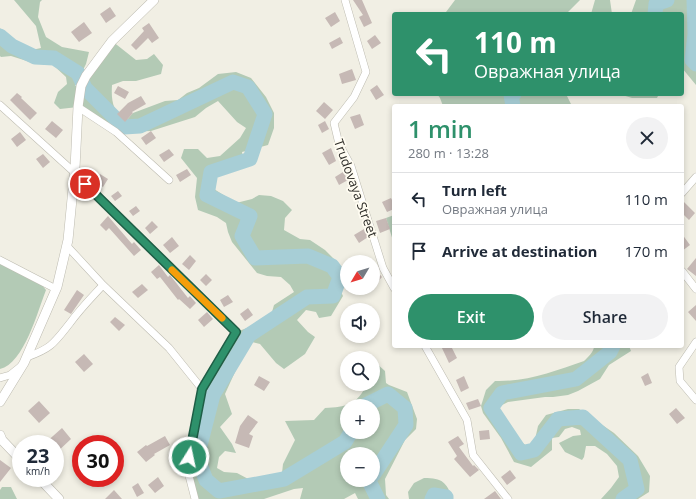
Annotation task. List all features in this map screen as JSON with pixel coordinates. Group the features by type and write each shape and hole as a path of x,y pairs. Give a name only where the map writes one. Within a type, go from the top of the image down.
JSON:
{"street":[{"path":"0,402 25,360 56,289 67,246 75,173 78,107 81,86 86,76 112,41 154,0"},
{"name":"Trudovaya Street","path":"345,0 366,72 354,98 334,123 339,144 351,166 384,268 392,284"},
{"path":"0,105 75,173 236,332 202,389 187,468 194,499"},
{"path":"78,107 116,132 169,180"},
{"path":"684,191 696,177"},
{"path":"67,246 103,285 169,348 202,389"},
{"path":"0,260 56,289"},
{"path":"684,274 696,289"},
{"path":"0,378 10,375 25,360 42,352 53,344 62,335 70,322 103,285"},
{"path":"696,342 679,367 680,381 696,400"},
{"path":"426,348 467,420 473,455 508,499"},
{"path":"0,393 25,360"},
{"path":"1,438 12,450"},
{"path":"48,487 59,499"}],"green space":[{"path":"14,0 42,0 40,2 38,17 46,37 62,47 89,52 86,64 75,86 81,86 112,41 136,60 147,59 154,54 163,65 161,74 136,81 123,81 112,85 112,96 115,110 125,122 133,113 165,101 178,100 187,93 199,88 218,74 236,72 251,78 266,97 274,113 274,128 268,145 242,152 244,167 214,178 214,189 236,203 252,199 259,195 271,196 283,201 292,210 285,218 284,230 300,239 310,240 325,250 334,259 340,268 340,272 335,279 340,290 340,295 343,296 331,316 319,318 316,312 306,310 297,320 315,337 305,354 284,369 276,363 260,344 252,342 245,350 225,394 232,414 220,427 232,444 236,453 225,451 219,457 217,468 224,472 237,473 252,481 271,479 282,473 283,464 295,440 285,421 314,420 325,408 340,407 340,439 380,439 380,399 357,399 363,391 380,391 380,366 385,371 386,383 407,392 417,419 416,429 405,440 385,479 386,495 389,499 358,499 355,493 344,499 300,499 303,488 294,489 264,499 195,499 188,471 202,389 236,332 261,323 272,312 274,305 294,292 290,285 281,277 267,276 257,273 232,242 226,223 217,217 198,210 195,197 197,178 181,158 184,149 198,149 207,158 220,156 240,138 246,128 237,122 218,101 195,117 151,131 124,132 112,123 101,122 78,107 60,109 54,103 58,92 67,84 66,77 52,64 30,62 11,56 1,57 0,28 8,38 23,48 41,48 36,26"},
{"path":"455,0 580,0 568,12 446,12"},
{"path":"595,0 610,0 612,12 592,12"},
{"path":"636,0 696,0 696,85 684,70 684,12 632,12"},
{"path":"438,96 567,96 571,104 442,104"},
{"path":"626,96 658,96 657,98 632,98"},
{"path":"392,216 392,238 386,218"},
{"path":"0,263 41,284 46,290 23,347 9,365 0,369"},
{"path":"594,348 630,348 631,351 609,365 600,379 578,391 568,395 508,402 496,408 513,434 527,446 534,444 538,426 546,415 568,409 579,409 614,433 638,456 650,476 649,492 638,499 601,499 619,477 617,466 607,454 595,446 586,446 582,460 565,452 559,443 573,436 581,435 580,430 572,427 565,429 559,437 552,438 552,450 531,467 514,462 501,438 483,413 481,406 486,390 495,381 518,380 552,372 584,361"},
{"path":"424,478 436,479 443,482 453,499 409,499 408,492 414,483"},
{"path":"2,487 11,487 17,499 0,499 0,490"}],"building":[{"path":"353,0 362,0 372,23 364,27 359,17 363,15"},
{"path":"110,7 116,16 106,23 100,14"},
{"path":"335,12 340,21 331,27 325,18"},
{"path":"84,22 92,33 79,42 71,32"},
{"path":"149,23 159,38 152,43 148,38 136,50 131,45 144,31 142,28"},
{"path":"375,35 381,43 372,49 367,41"},
{"path":"340,37 343,43 332,49 329,43"},
{"path":"352,69 356,80 342,84 339,74"},
{"path":"377,85 384,95 376,100 370,90"},
{"path":"118,86 129,92 125,99 114,93"},
{"path":"17,93 37,113 30,120 10,100"},
{"path":"141,96 146,104 132,112 133,113 125,122 117,114 128,103"},
{"path":"324,102 333,110 325,119 316,111"},
{"path":"360,114 364,125 355,129 350,117"},
{"path":"52,121 63,130 56,138 45,129"},
{"path":"325,121 329,129 322,133 318,125"},
{"path":"151,131 156,138 146,145 141,138"},
{"path":"20,132 26,140 17,147 11,139"},
{"path":"331,148 336,161 329,165 322,153"},
{"path":"169,149 174,155 164,162 159,155"},
{"path":"43,154 50,162 43,168 36,159"},
{"path":"187,169 191,175 180,182 176,175"},
{"path":"343,172 348,180 339,185 335,177"},
{"path":"100,174 108,179 103,187 95,182"},
{"path":"118,191 122,196 115,201 111,196"},
{"path":"391,198 392,210 387,212 382,202"},
{"path":"684,202 695,213 689,220 684,215"},
{"path":"136,206 140,211 133,216 129,211"},
{"path":"108,216 132,244 134,242 141,250 134,256 109,228 106,231 100,225"},
{"path":"386,218 390,229 380,233 376,221"},
{"path":"152,221 158,227 150,234 145,228"},
{"path":"364,229 368,237 359,243 354,235"},
{"path":"172,237 179,246 170,253 163,245"},
{"path":"684,237 690,245 684,250"},
{"path":"190,255 196,261 189,270 182,264"},
{"path":"696,258 696,276 687,269"},
{"path":"159,265 168,277 170,275 188,298 190,296 196,303 190,309 179,299 178,300 160,277 157,279 151,272"},
{"path":"206,274 212,280 206,286 200,280"},
{"path":"142,284 148,290 138,298 132,292"},
{"path":"77,290 84,295 71,314 64,310"},
{"path":"228,295 233,302 224,307 220,300"},
{"path":"696,305 696,321 688,312"},
{"path":"248,308 253,315 245,321 240,314"},
{"path":"207,312 213,319 204,327 198,320"},
{"path":"115,317 125,325 119,331 110,322"},
{"path":"442,348 452,348 457,358 449,363"},
{"path":"84,354 93,364 84,372 75,362"},
{"path":"648,373 652,383 645,386 641,377"},
{"path":"259,376 270,382 264,391 254,385"},
{"path":"464,376 469,388 461,392 456,380"},
{"path":"478,399 481,406 469,410 466,403"},
{"path":"39,401 50,413 39,423 28,411"},
{"path":"676,408 685,418 677,424 669,414"},
{"path":"248,415 258,422 249,434 253,436 249,448 235,443 240,426"},
{"path":"62,428 71,439 64,446 64,435 54,435"},
{"path":"489,430 490,439 480,440 479,431"},
{"path":"165,436 170,445 154,454 155,455 146,462 137,452 146,445 147,446"},
{"path":"458,436 464,444 459,447 473,466 474,465 479,470 470,477 454,459 457,456 448,442"},
{"path":"0,460 11,468 0,482"},
{"path":"510,470 516,478 507,485 501,477"},
{"path":"158,477 164,486 155,493 148,485"},
{"path":"138,483 144,493 137,497 132,487"},
{"path":"114,490 122,499 105,499"},
{"path":"495,491 501,499 484,499"}],"waterway":[{"path":"655,12 656,4 667,0"},
{"path":"694,0 695,34 692,60 696,64"},
{"path":"0,36 12,46 35,57 54,58 78,73 85,88 124,127 140,126 233,82 248,87 265,114 250,159 211,172 207,195 250,216 242,236 255,258 308,256 332,266 340,277 333,296 307,297 249,335 213,395 197,457 206,480 219,491 284,479 345,442 347,439"},
{"path":"511,96 513,104"},
{"path":"612,348 610,352 576,379 502,393 491,408 521,453 534,450 558,419 583,417 630,460 637,489 623,499"},
{"path":"378,399 388,394 405,408 406,425 380,464"},
{"path":"372,487 378,499"},
{"path":"432,499 434,495 446,497 446,499"}],"slow traffic":[{"path":"172,270 222,318"}],"route":[{"path":"85,184 236,332 202,389 189,457"}]}
